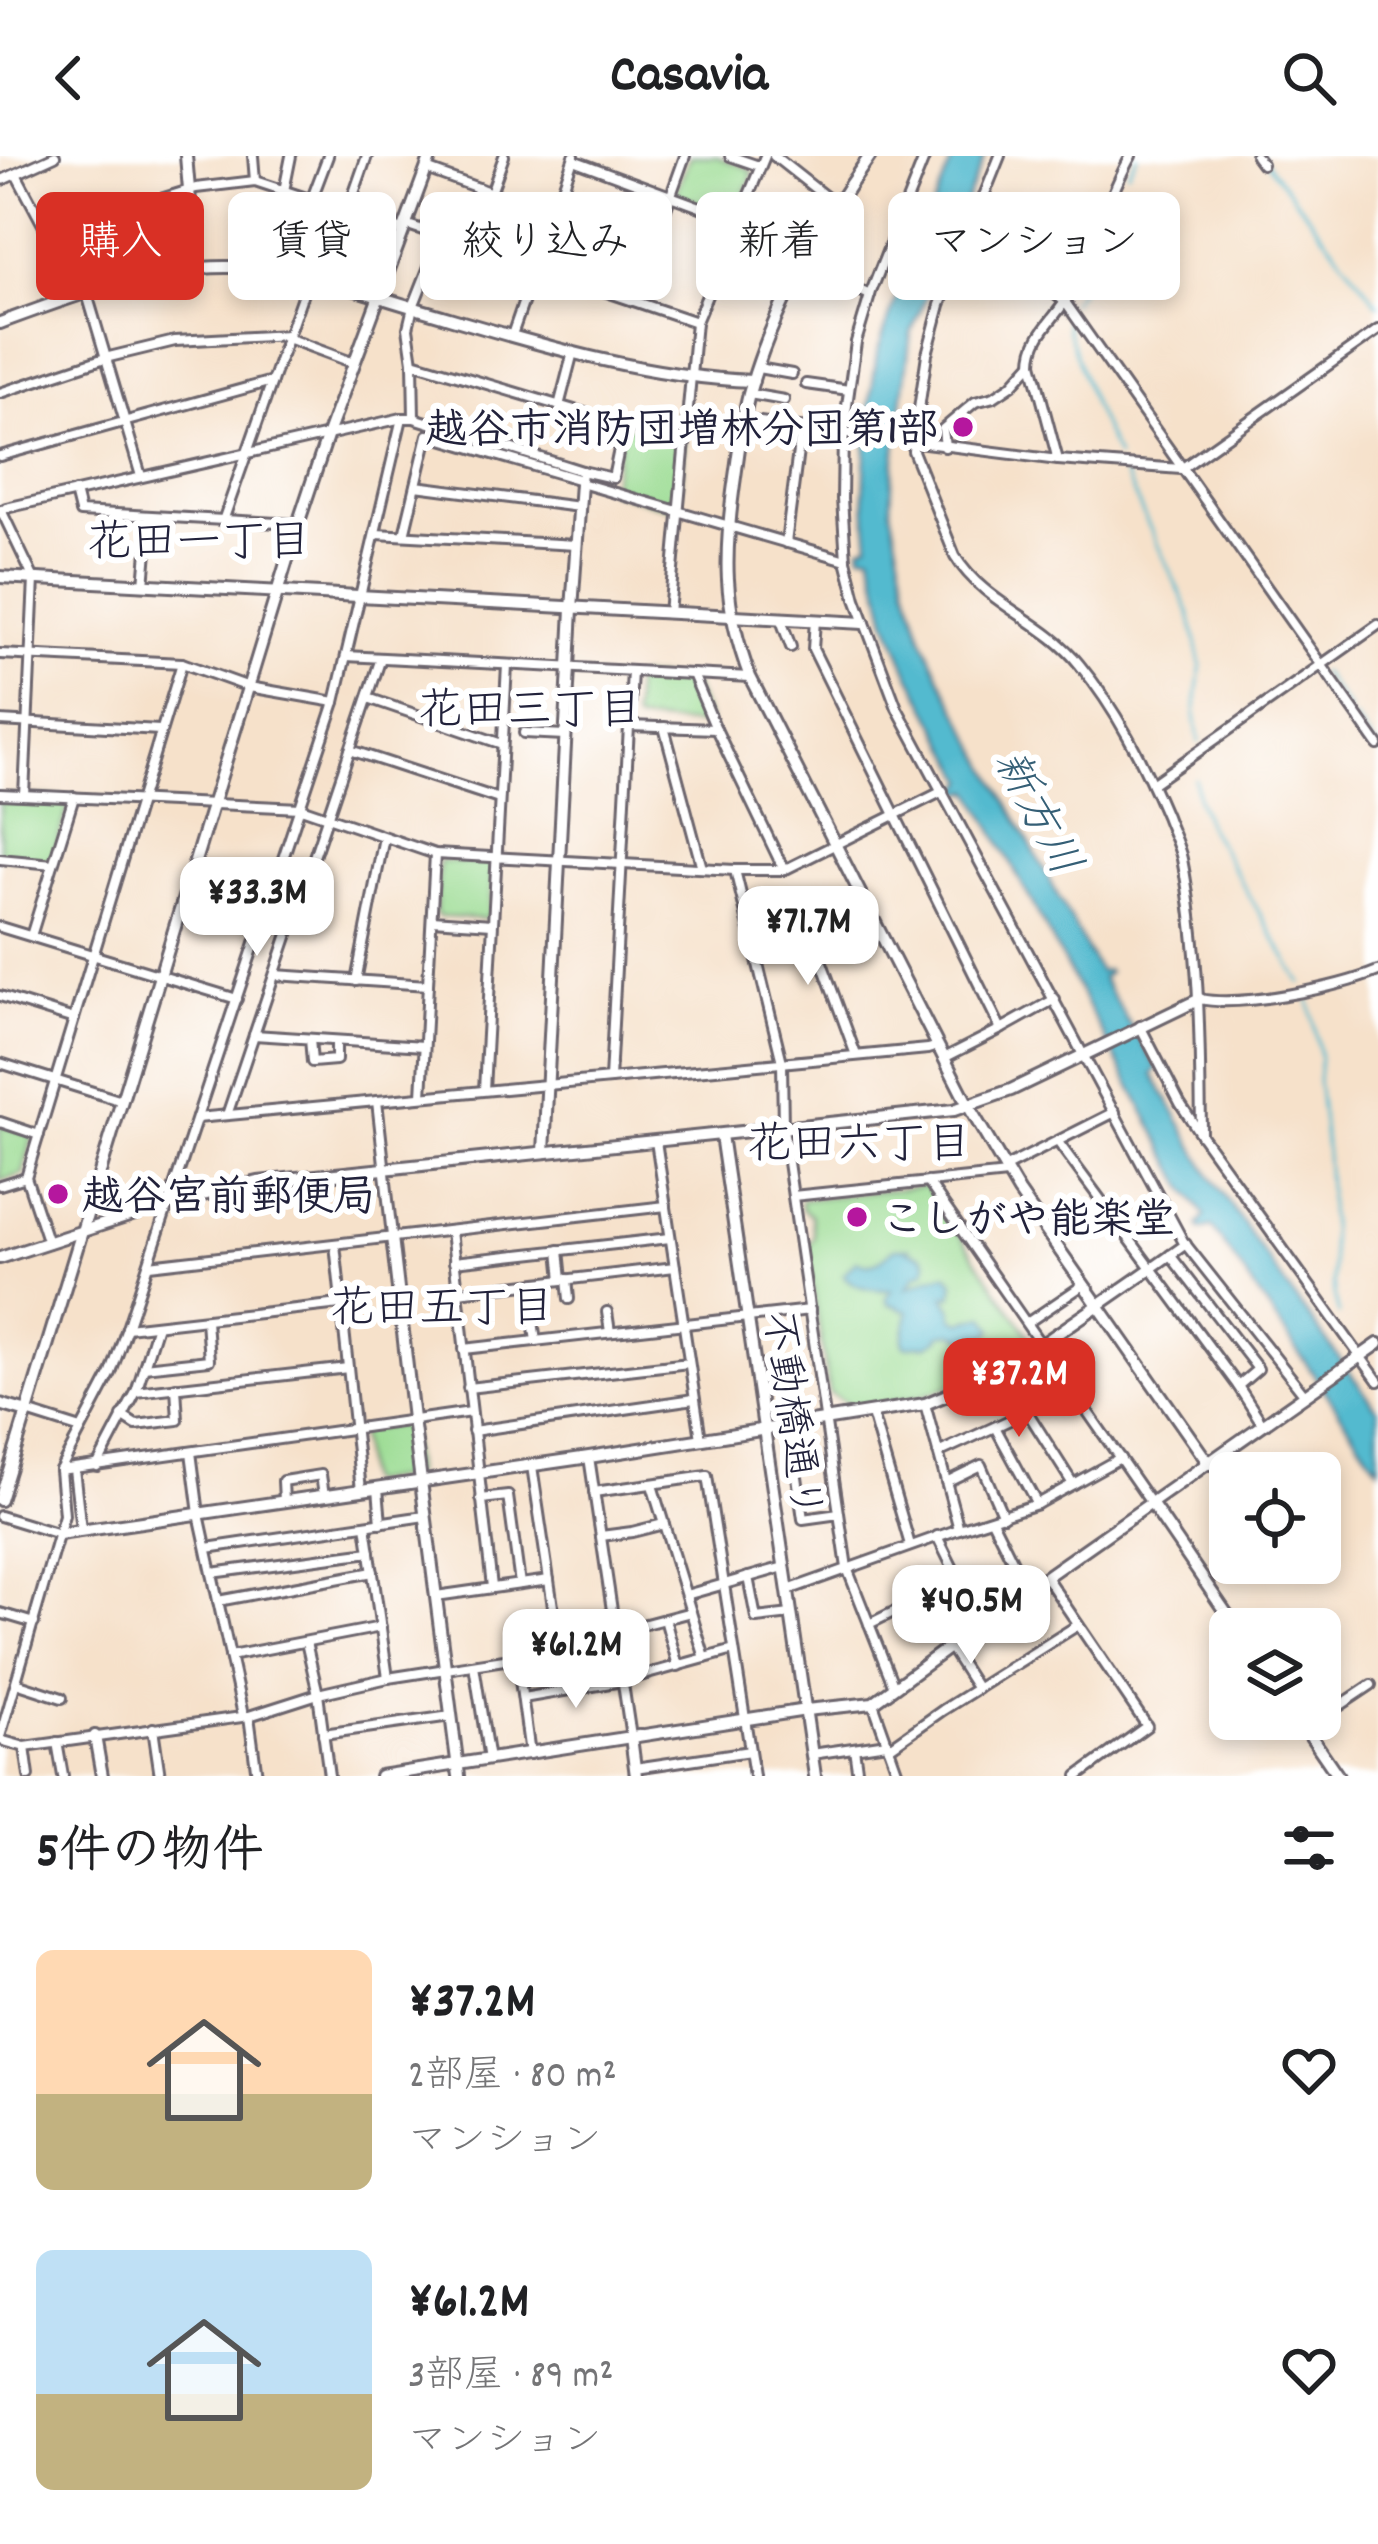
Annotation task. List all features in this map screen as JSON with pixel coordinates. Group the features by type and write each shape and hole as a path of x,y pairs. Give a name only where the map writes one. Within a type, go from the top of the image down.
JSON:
{"street":[{"path":"0,181 56,156"},
{"path":"186,156 189,190"},
{"path":"253,156 255,181"},
{"path":"183,192 255,181 284,191 291,156"},
{"path":"314,192 328,156"},
{"path":"354,192 368,156"},
{"path":"396,249 431,156"},
{"path":"495,192 504,156"},
{"path":"672,192 685,156"},
{"path":"730,156 759,166"},
{"path":"749,192 759,166 770,156 818,192"},
{"path":"845,192 871,156"},
{"path":"925,156 856,342 843,434 846,560 864,623 897,708 1186,1244 1304,1394"},
{"path":"985,192 1000,156"},
{"path":"1058,460 1032,363 1035,340 1085,266 1131,156"},
{"path":"561,192 573,158 660,192"},
{"path":"426,169 490,192"},
{"path":"16,174 36,212"},
{"path":"478,192 479,188"},
{"path":"396,225 420,231"},
{"path":"414,418 408,328 420,290"},
{"path":"864,292 870,295"},
{"path":"0,323 67,300"},
{"path":"83,300 141,476"},
{"path":"224,518 300,300"},
{"path":"0,1500 298,524 378,300"},
{"path":"390,300 573,352 691,378 792,374"},
{"path":"512,335 524,300"},
{"path":"630,300 696,322"},
{"path":"669,613 696,322 705,300"},
{"path":"788,300 749,394 728,526 730,617 750,677 1005,1171 1209,1454"},
{"path":"942,300 927,354 913,452 963,569 1078,662 1132,741 1182,855 1200,999 1201,1135"},
{"path":"1062,300 1378,745"},
{"path":"743,420 1058,460 1180,469 1378,330"},
{"path":"0,393 105,358 175,341 287,337 354,363"},
{"path":"559,406 573,352"},
{"path":"413,362 685,443"},
{"path":"945,447 943,429 974,402 1012,386 1032,363"},
{"path":"0,456 272,381"},
{"path":"806,384 849,390"},
{"path":"749,394 784,400"},
{"path":"402,418 335,702 301,808 111,1372 60,1470 64,1514 0,1739 25,1748 246,1715 388,1678 518,1658 691,1612"},
{"path":"24,795 34,579 1,510 414,418 679,511 846,560"},
{"path":"404,536 428,435 582,478 613,478 625,425"},
{"path":"786,543 801,428"},
{"path":"544,1152 582,478"},
{"path":"416,486 579,507"},
{"path":"75,492 80,512 298,524"},
{"path":"144,585 149,516"},
{"path":"376,534 576,545"},
{"path":"0,577 864,623"},
{"path":"780,618 791,647"},
{"path":"815,620 813,649 1001,1029"},
{"path":"1152,784 1378,625"},
{"path":"0,654 182,663 249,687 335,702"},
{"path":"346,656 750,677"},
{"path":"227,1115 381,658"},
{"path":"49,1243 26,1178 182,663"},
{"path":"484,1090 507,664"},
{"path":"610,1079 632,671"},
{"path":"693,674 784,870"},
{"path":"368,698 502,745"},
{"path":"0,721 161,730"},
{"path":"629,726 716,729"},
{"path":"664,727 702,868"},
{"path":"524,733 565,735"},
{"path":"350,750 500,799"},
{"path":"0,794 301,808 436,854 784,870 943,791"},
{"path":"31,936 74,797"},
{"path":"356,981 384,837"},
{"path":"422,1096 436,854"},
{"path":"0,859 53,864"},
{"path":"735,870 782,1062 783,1129 847,1568 894,1687"},
{"path":"432,920 492,924"},
{"path":"0,927 237,999"},
{"path":"751,935 810,930 856,1055"},
{"path":"0,1258 239,1185 930,1114 969,1106 1200,999 1263,999 1378,971"},
{"path":"275,975 428,985"},
{"path":"0,996 74,1019"},
{"path":"197,1118 856,1055 941,1052 1001,1029 1055,999"},
{"path":"1140,1026 1201,1135 1378,1381"},
{"path":"254,1035 424,1046"},
{"path":"310,1040 312,1062 336,1060 336,1041"},
{"path":"0,1064 122,1100"},
{"path":"377,1101 459,1770"},
{"path":"793,1196 1005,1171 1115,1112"},
{"path":"0,1122 39,1135"},
{"name":"不動橋通り","path":"721,1136 815,1776"},
{"path":"656,1142 701,1440"},
{"path":"1058,1142 1263,1425"},
{"path":"0,1185 26,1178"},
{"path":"928,1182 1223,1608"},
{"path":"148,1265 666,1205"},
{"path":"451,1230 492,1587"},
{"path":"454,1262 670,1238"},
{"path":"334,1244 361,1490"},
{"path":"0,1516 58,1534 925,1404 1003,1372 1186,1244"},
{"path":"559,1250 569,1299"},
{"path":"1170,1255 1258,1369 1238,1386"},
{"path":"458,1292 675,1267"},
{"path":"1027,1323 1083,1285"},
{"path":"127,1328 341,1304"},
{"path":"464,1349 810,1310"},
{"path":"608,1312 610,1332"},
{"path":"144,1366 209,1360 206,1319"},
{"path":"533,1321 536,1341"},
{"path":"97,1466 136,1391 157,1325"},
{"path":"1226,1452 1378,1344"},
{"path":"468,1388 689,1363"},
{"path":"136,1391 348,1367"},
{"path":"1003,1372 1073,1484"},
{"path":"122,1416 136,1425 178,1420 176,1387"},
{"path":"473,1431 694,1399"},
{"path":"0,1404 81,1429"},
{"path":"925,1404 958,1529"},
{"path":"60,1470 471,1412"},
{"path":"938,1453 1028,1412"},
{"path":"872,1414 910,1546"},
{"path":"790,1427 803,1519 839,1514"},
{"path":"995,1427 1037,1504"},
{"path":"191,1451 199,1514 257,1776"},
{"path":"589,1457 636,1772 750,1750"},
{"path":"788,1590 1037,1504 1120,1458"},
{"path":"380,1776 459,1770 489,1760 873,1703 1209,1464"},
{"path":"946,1483 981,1465 1003,1516"},
{"path":"532,1466 559,1647"},
{"path":"74,1469 82,1531"},
{"path":"284,1501 283,1481 321,1475 324,1495"},
{"path":"594,1492 707,1476 754,1776"},
{"path":"652,1485 705,1658"},
{"path":"377,1487 381,1523"},
{"path":"481,1499 508,1496 520,1584"},
{"path":"207,1548 425,1516"},
{"path":"992,1520 1027,1590"},
{"path":"601,1536 664,1524"},
{"path":"367,1525 388,1678"},
{"path":"938,1536 980,1624"},
{"path":"212,1573 370,1552"},
{"path":"686,1595 784,1567"},
{"path":"218,1601 373,1573"},
{"path":"1046,1576 1147,1726 1078,1776"},
{"path":"748,1577 755,1618 791,1614"},
{"path":"436,1596 549,1580"},
{"path":"868,1624 959,1580"},
{"path":"0,1612 34,1623"},
{"path":"665,1619 678,1666"},
{"path":"812,1754 888,1745 1078,1625"},
{"path":"230,1656 381,1627"},
{"path":"305,1641 329,1776"},
{"path":"949,1646 976,1689"},
{"path":"523,1698 622,1681 734,1650"},
{"path":"518,1658 530,1754"},
{"path":"474,1665 489,1760"},
{"path":"16,1683 62,1698"},
{"path":"1341,1705 1371,1685"},
{"path":"873,1703 899,1776"},
{"path":"323,1734 452,1716"},
{"path":"153,1728 160,1776"},
{"path":"95,1736 102,1776"},
{"path":"1313,1740 1338,1776"},
{"path":"58,1742 63,1776"},
{"path":"25,1748 28,1776"},
{"path":"854,1748 858,1776"}],"green space":[{"path":"690,156 715,156 753,173 745,192 696,192 696,201 677,190"},
{"path":"624,425 685,443 679,511 610,491"},
{"path":"639,676 692,681 708,725 636,721 635,680"},
{"path":"0,795 71,798 52,861 0,857"},
{"path":"439,861 493,864 489,917 439,917"},
{"path":"0,1125 33,1136 23,1174 0,1181"},
{"path":"926,1186 1029,1336 1027,1346 968,1380 919,1397 856,1408 829,1393 807,1248 814,1237 811,1216 802,1209 801,1200"},
{"path":"405,1424 410,1427 412,1476 368,1483 359,1434"}],"water":[{"path":"954,156 985,156 970,192 939,192"},
{"path":"895,300 925,300 911,333 891,510 906,584 941,679 1099,972 1108,973 1102,978 1158,1069 1153,1074 1212,1178 1378,1410 1378,1468 1212,1227 1201,1230 1198,1225 1205,1216 1186,1189 972,791 962,793 960,789 967,781 907,669 887,619 871,554 861,553 860,547 869,543 864,495 877,353"},
{"path":"895,1248 909,1248 927,1263 907,1288 947,1274 954,1282 952,1296 944,1296 953,1318 961,1322 985,1316 991,1333 972,1341 952,1333 928,1345 905,1346 908,1311 888,1303 892,1290 859,1286 843,1275 856,1261 873,1264"}],"waterway":[{"path":"1128,172 1137,156"},
{"path":"1262,157 1378,304"},
{"path":"1065,311 1093,405 1117,457"},
{"path":"1124,473 1190,614 1201,665 1195,715 1199,742"},
{"path":"1321,672 1350,712"},
{"path":"1354,718 1378,751"},
{"path":"1195,779 1208,826 1301,983"},
{"path":"1309,999 1320,1058 1318,1080 1339,1314"}],"place":[{"name":"越谷市消防団増林分団第1部","path":"963,427"},
{"name":"越谷宮前郵便局","path":"58,1194"},
{"name":"こしがや能楽堂","path":"857,1217"}],"district":[{"name":"花田一丁目","path":"199,539"},
{"name":"花田三丁目","path":"530,707"},
{"name":"花田六丁目","path":"859,1141"},
{"name":"花田五丁目","path":"442,1305"}],"water label":[{"name":"新方川","path":"1040,811"}]}
